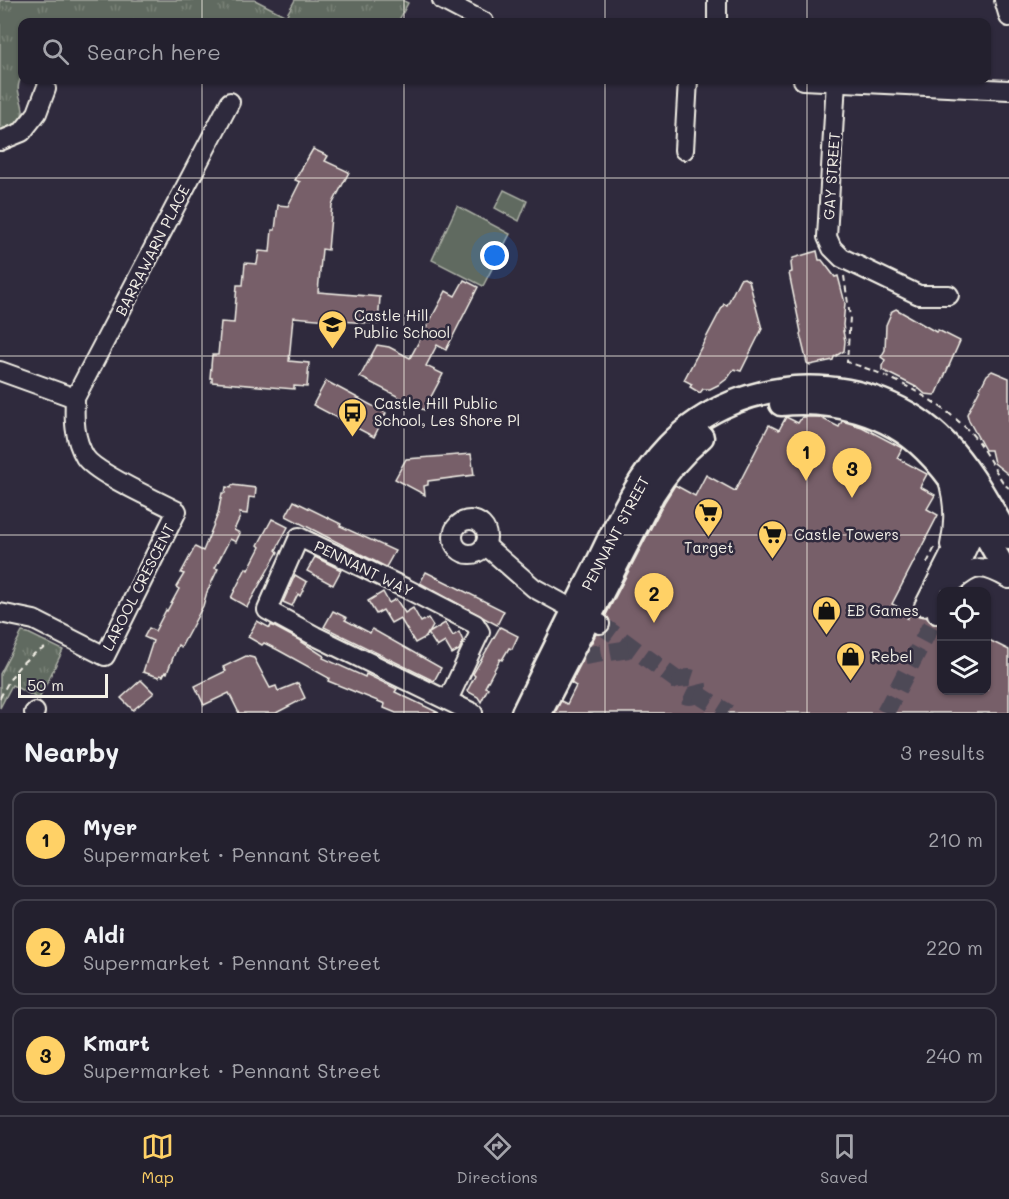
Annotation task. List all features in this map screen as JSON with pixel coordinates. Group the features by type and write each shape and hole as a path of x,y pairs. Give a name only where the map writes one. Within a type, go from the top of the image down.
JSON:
{"main road":[{"name":"PENNANT STREET","path":"523,713 588,617 615,528 645,475 668,446 691,427 727,404 749,396 806,387 830,387 867,394 896,406 925,424 964,464 1009,578"},
{"name":"PENNANT STREET","path":"540,713 588,617 665,474 682,453 710,431 742,414 776,405 805,402 841,406 878,418 903,432 925,449 946,475 1009,538"}],"street":[{"path":"442,0 476,18"},
{"path":"717,0 717,18"},
{"path":"1004,0 1009,17"},
{"path":"684,150 688,84"},
{"name":"GAY STREET","path":"836,84 826,237 832,248 842,258"},
{"path":"894,84 1009,90"},
{"path":"0,141 22,132 37,113 46,89"},
{"name":"BARRAWARN PLACE","path":"75,398 230,102"},
{"path":"842,258 919,295 949,295"},
{"path":"0,371 75,398"},
{"name":"LAROOL CRESCENT","path":"0,614 34,620 105,656 177,511 106,474 86,459 76,438 75,398"},
{"path":"934,608 951,540 953,510 951,490 946,475"},
{"path":"947,561 983,514"},
{"path":"948,587 983,514"},
{"name":"PENNANT WAY","path":"448,700 480,632 475,624 299,537 267,610 473,713"},
{"path":"485,546 534,588 588,617"},
{"path":"949,587 964,572 976,568 986,568 1009,578"},
{"path":"563,667 584,656"}],"path":[{"path":"842,258 850,317 847,362 878,371 931,400 970,432 1009,488"},
{"path":"0,698 13,672 26,658 37,651 71,638"}],"green space":[{"path":"0,0 255,0 286,16 295,0 402,0 408,3 400,18 18,18 18,90 23,113 20,122 0,130"},
{"path":"504,190 527,201 519,221 495,208"},
{"path":"457,206 510,234 483,286 432,260"},
{"path":"22,632 63,650 39,699 12,685 0,708 0,674"}],"building":[{"path":"313,149 328,156 325,161 349,172 332,205 328,250 322,249 318,292 380,297 378,324 293,317 289,361 309,363 307,387 294,386 294,389 212,382 210,378 212,355 218,355 221,322 234,323 237,285 243,285 245,263 257,264 259,251 270,252 278,205 288,206 300,182 295,180"},
{"path":"817,251 819,260 822,260 835,277 838,276 845,303 843,331 845,341 844,351 833,360 810,365 807,363 800,334 789,273 792,272 793,258"},
{"path":"744,278 749,281 762,329 741,371 734,369 720,384 710,389 703,389 700,393 690,387 692,384 684,380 724,304 727,305 740,279"},
{"path":"464,280 478,287 446,350 437,345 426,366 443,374 424,410 360,377 377,345 389,347 410,358 446,291 455,296"},
{"path":"896,309 936,332 938,330 960,341 937,393 934,395 925,394 918,388 882,370 885,360 881,357 885,350 886,325 892,311"},
{"path":"992,371 1009,378 1009,475 994,463 991,450 985,450 967,414 987,375"},
{"path":"326,381 386,413 374,437 313,405"},
{"name":"Castle Towers","path":"786,417 798,423 802,417 819,417 839,427 842,421 862,427 902,448 897,458 927,474 920,487 935,495 927,509 938,515 892,604 914,615 915,613 926,617 933,624 937,624 937,695 991,695 991,641 1009,650 1009,713 555,713 561,701 567,704 576,686 571,683 596,634 605,634 610,629 611,623 606,615 675,485 695,496 706,475 735,491 769,425 779,430"},
{"path":"471,454 474,475 428,481 428,485 424,486 425,495 395,479 406,459"},
{"path":"232,485 256,488 255,498 249,497 247,514 239,513 240,517 234,530 240,533 236,542 230,539 215,568 218,569 203,606 181,647 178,645 167,673 159,677 143,672 153,641 144,637 149,628 155,631 167,611 179,589 176,587 184,574 181,573 195,547 203,551 218,514 222,493 225,493 226,487 231,488"},
{"path":"294,501 341,524 340,526 395,551 386,567 286,516"},
{"path":"272,519 288,527 276,550 278,552 247,607 231,598 260,547 258,545"},
{"path":"315,557 341,570 333,585 307,571"},
{"path":"426,572 504,611 497,625 420,583"},
{"path":"295,575 307,582 292,606 283,602"},
{"path":"383,592 389,603 396,599 405,613 413,608 421,622 428,618 433,626 429,633 445,623 453,636 459,632 463,641 459,650 452,654 445,642 437,647 428,633 426,637 415,643 400,618 391,623 383,610 376,614 368,601"},
{"path":"333,611 347,618 345,620 370,633 372,629 441,668 434,681 324,627"},
{"path":"257,621 270,628 271,625 299,640 324,656 323,658 365,677 366,674 397,689 395,692 439,713 396,713 384,708 385,704 328,681 329,678 278,650 248,637"},
{"path":"500,627 518,636 512,649 509,648 502,660 500,659 485,687 488,688 481,702 478,697 467,691 475,676 473,674"},
{"path":"246,656 254,658 270,688 276,686 278,691 298,683 305,698 276,713 239,713 229,693 204,705 195,686 226,671 223,667"},
{"path":"141,680 154,693 133,710 121,698"}],"tunnel":[{"path":"885,713 937,614"},
{"path":"600,624 681,683"},
{"path":"584,656 635,648"},
{"path":"689,678 695,681 698,687 695,693 689,696 683,693 680,687 683,681 689,678"},
{"path":"696,693 728,713"}],"place":[{"name":"Castle Hill Public School","path":"333,350"},
{"name":"Castle Hill Public School, Les Shore Pl","path":"353,438"},
{"name":"Myer","path":"806,481"},
{"name":"Kmart","path":"852,498"},
{"name":"Target","path":"709,538"},
{"name":"Castle Towers","path":"773,560"},
{"name":"Aldi","path":"654,623"},
{"name":"EB Games","path":"826,636"},
{"name":"Rebel","path":"850,682"}]}
